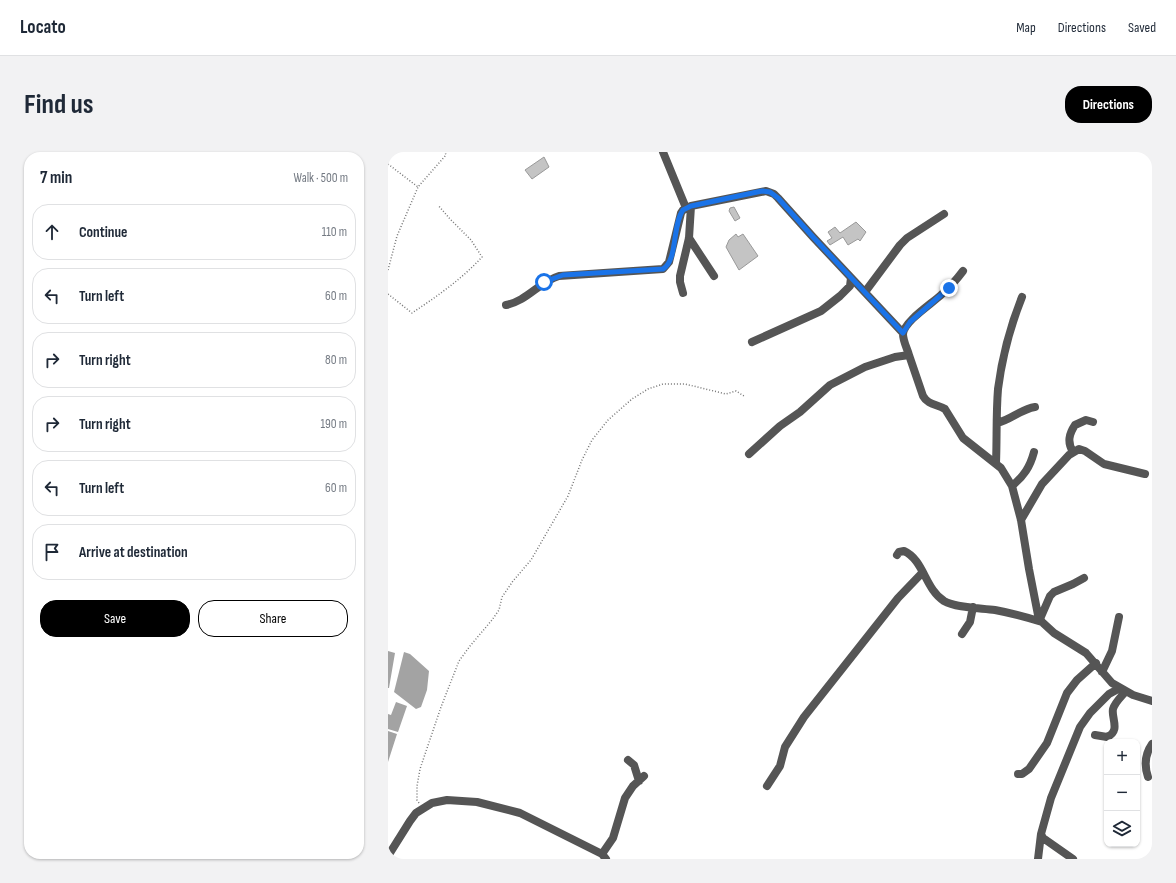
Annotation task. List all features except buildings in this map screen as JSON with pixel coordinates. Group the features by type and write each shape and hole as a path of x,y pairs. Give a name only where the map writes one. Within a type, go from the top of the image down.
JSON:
{"street":[{"path":"663,152 689,207 689,238 680,276 683,293"},
{"path":"506,304 521,300 544,282 559,276 663,269 669,262 683,210 689,207 762,191 770,192 778,198 903,333 925,400 928,403 945,409 963,438 1001,468 1012,486 1021,520 1029,569 1041,620 1054,633 1086,653 1112,683 1142,699 1152,701"},
{"path":"864,292 892,254 903,242 944,214"},
{"path":"689,238 714,276"},
{"path":"903,333 910,322 941,296 964,271"},
{"path":"752,342 821,311 850,286 851,278"},
{"path":"996,463 998,390 1013,318 1022,297"},
{"path":"749,454 783,423 800,412 830,385 865,367 895,357 910,355"},
{"path":"997,422 1008,419 1025,409 1035,407"},
{"path":"1073,452 1070,447 1069,438 1075,425 1086,420 1093,422"},
{"path":"1021,520 1042,484 1073,452 1079,449 1104,464 1145,474"},
{"path":"1012,486 1021,479 1027,471 1032,462 1034,452"},
{"path":"896,555 902,551 908,554 916,562 935,592 943,600 949,603 1041,620"},
{"path":"767,786 780,766 787,744 809,710 898,598 922,573"},
{"path":"1041,620 1050,596 1054,592 1084,578"},
{"path":"962,634 970,622 973,607"},
{"path":"1102,672 1112,651 1119,617"},
{"path":"1018,774 1022,774 1029,769 1047,742 1065,697 1072,686 1096,663"},
{"path":"1095,734 1107,737 1112,733 1115,726 1113,708 1123,690"},
{"path":"1038,859 1041,834 1051,798 1080,727 1090,713 1108,694 1123,690"},
{"path":"1148,777 1145,764 1146,757 1152,744"},
{"path":"388,856 410,821 422,808 432,802 447,800 469,801 495,806 526,815 604,857 613,838 625,798 628,792 641,778 634,765 628,760"},
{"path":"1041,834 1045,841 1072,859"}],"path":[{"path":"388,270 397,236 418,187 446,156 444,152"},
{"path":"388,164 418,187"},
{"path":"388,294 412,313 451,285 482,258 471,240 438,205"},
{"path":"422,808 417,800 420,769 441,707 459,661 492,620 499,610 502,598 513,581 531,560 568,496 582,460 592,440 608,420 632,399 648,389 663,384 685,384 726,394 736,391 744,396"}],"shaded area":[{"path":"388,651 395,653 389,688 388,688"},
{"path":"404,652 410,654 429,671 427,690 421,707 416,709 394,692"},
{"path":"396,702 407,706 398,732 388,729 388,714 391,715"},
{"path":"388,731 397,734 388,762"}],"route":[{"path":"544,282 563,275 663,269 669,262 683,210 691,206 766,191 774,194 778,198 903,333 910,322 949,288"}]}
